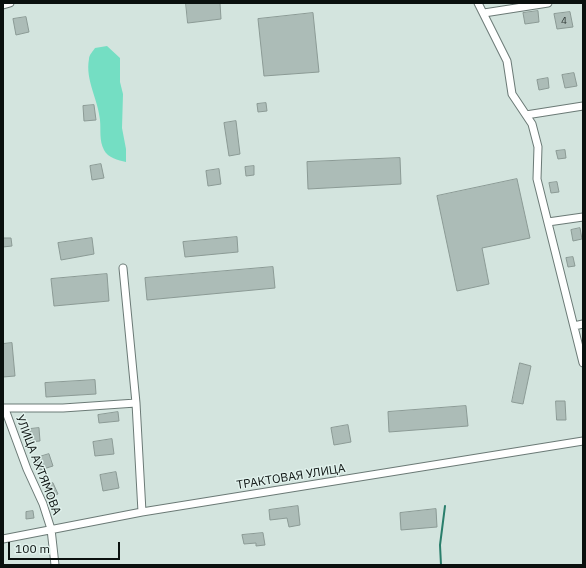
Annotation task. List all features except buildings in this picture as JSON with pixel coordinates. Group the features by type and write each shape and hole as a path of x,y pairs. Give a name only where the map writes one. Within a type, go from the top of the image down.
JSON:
{"street":[{"path":"3,5 10,3"},
{"path":"478,3 507,61 512,94 532,124 538,148 538,179 583,363"},
{"path":"484,13 548,3"},
{"path":"526,115 583,106"},
{"path":"548,222 583,217"},
{"path":"123,268 136,403 142,512"},
{"path":"574,326 583,324"},
{"path":"3,408 63,408 136,403"},
{"name":"УЛИЦА АХТЯМОВА","path":"3,411 6,412 12,425 26,469 43,504 50,529 55,565"},
{"name":"ТРАКТОВАЯ УЛИЦА","path":"3,539 142,512 583,441"}],"green space":[{"path":"107,46 120,58 120,82 123,94 122,128 126,149 126,162 111,157 106,153 102,146 99,112 90,82 88,67 91,53 95,48"}],"waterway":[{"path":"441,565 440,545 445,506"}]}
